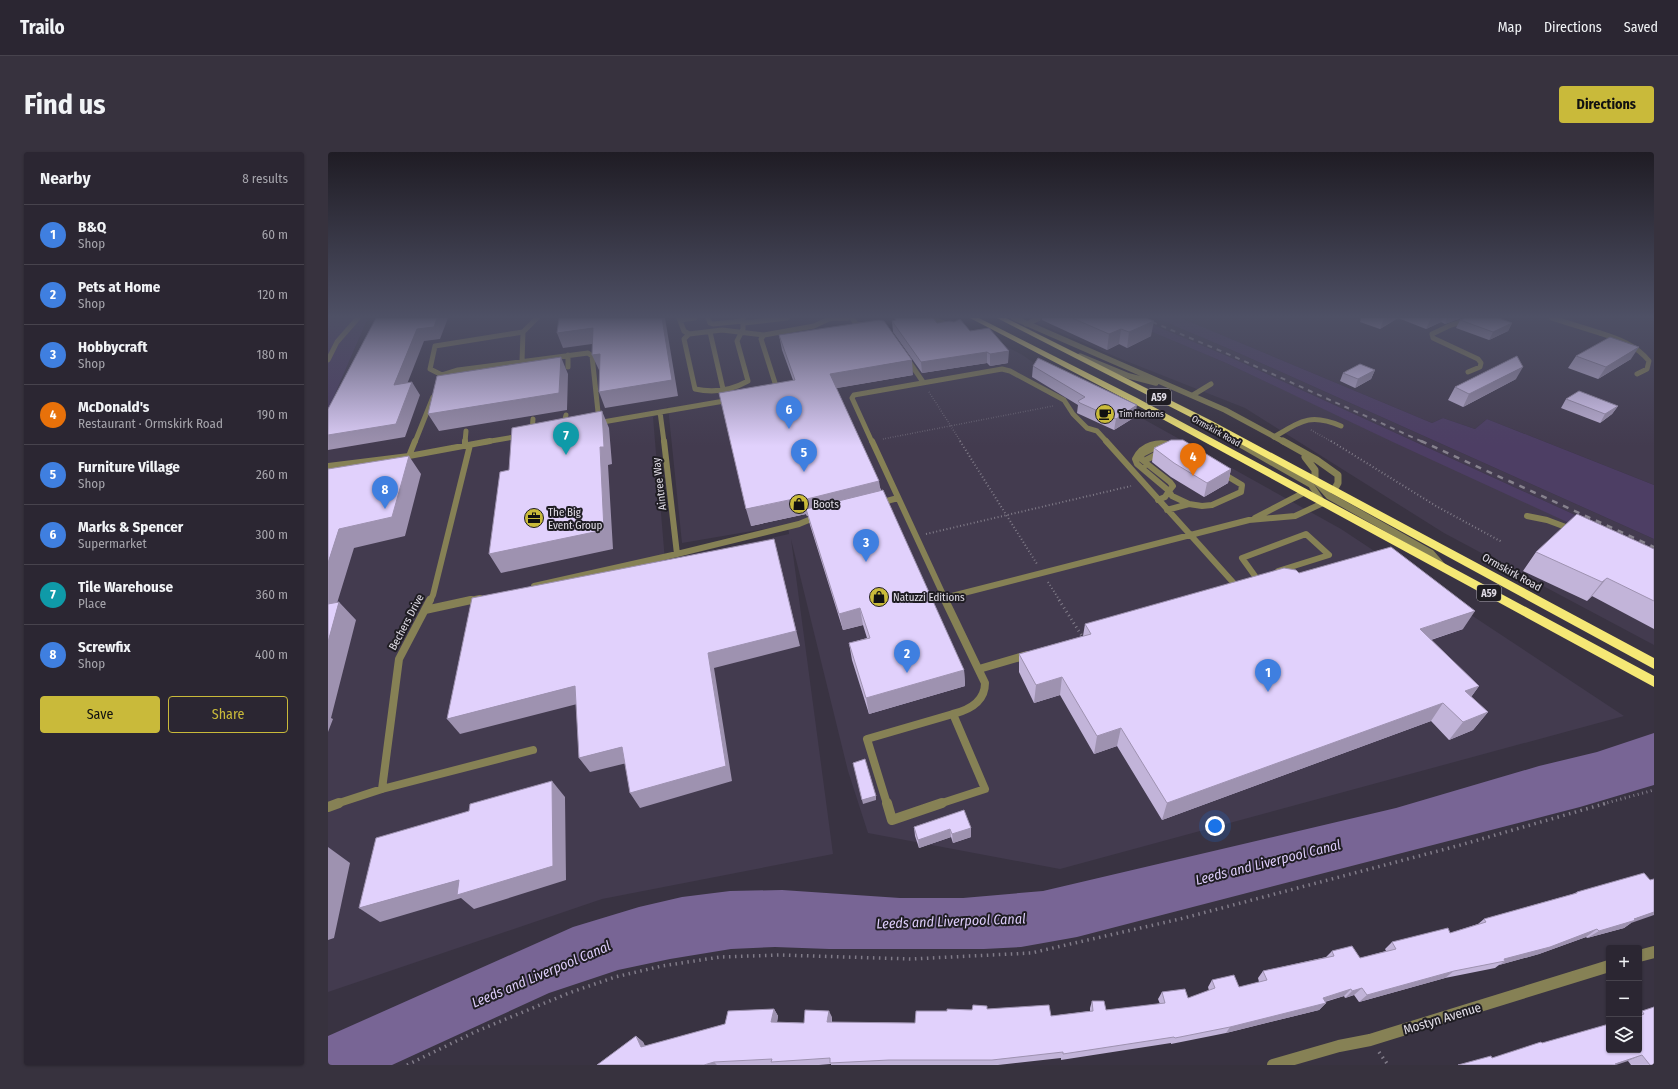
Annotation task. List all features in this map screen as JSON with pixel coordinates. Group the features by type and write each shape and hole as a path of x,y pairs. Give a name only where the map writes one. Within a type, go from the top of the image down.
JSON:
{"highway":[{"name":"Ormskirk Road","path":"1058,361 1310,486 1654,664"},
{"name":"Ormskirk Road","path":"1086,361 1220,429 1445,569 1654,682"}],"street":[{"path":"1092,361 1139,379 1166,383"},
{"path":"1110,361 1166,383 1225,410 1317,460 1338,475 1338,483 1329,496"},
{"path":"1300,452 1316,471 1317,475 1310,486"},
{"path":"1642,955 1654,952"},
{"name":"Mostyn Avenue","path":"1273,1065 1339,1046 1370,1040 1606,967"}],"lane":[{"path":"432,361 430,370 442,375 458,370 531,361"},
{"path":"535,361 535,366"},
{"path":"568,361 568,367"},
{"path":"592,361 599,423"},
{"path":"689,361 695,390 702,391 742,385 748,381 742,361"},
{"path":"717,361 723,388"},
{"path":"763,394 776,386 768,361"},
{"path":"908,361 923,382"},
{"path":"1468,372 1480,367 1481,363 1479,361"},
{"path":"1637,374 1647,368 1649,361"},
{"path":"492,372 493,365"},
{"path":"954,714 985,790 892,820 867,739 954,714 972,707 986,689 979,669 915,536 852,396 923,382 1006,369 1065,401 1073,414 1087,428 1097,431 1167,510 1192,535 1254,586"},
{"path":"409,456 442,375"},
{"path":"1193,395 1211,384"},
{"path":"592,424 739,398"},
{"name":"Aintree Way","path":"660,412 677,554"},
{"path":"562,429 566,414"},
{"path":"1274,437 1312,417 1326,419 1341,426"},
{"path":"531,434 533,419"},
{"path":"555,430 570,428"},
{"name":"Bechers Drive","path":"382,789 399,659 433,596 467,445 466,431"},
{"path":"328,466 409,456 539,433"},
{"path":"1158,500 1165,497 1169,491 1173,486 1170,482 1146,466 1141,459 1142,454 1156,447 1178,450 1171,444 1156,443 1138,451 1135,458 1137,464 1169,491 1172,496 1189,504 1202,506 1212,505 1241,492 1242,485 1218,472"},
{"path":"1249,520 1310,486"},
{"path":"944,598 1249,520 1295,516 1329,496"},
{"path":"868,505 898,498"},
{"path":"1167,510 1189,504"},
{"path":"524,588 677,554 700,546 799,524 823,516"},
{"path":"1527,516 1546,520 1578,533"},
{"path":"1306,534 1329,555 1254,586 1242,558 1306,534"},
{"path":"425,610 486,597"},
{"path":"979,669 1034,653"},
{"path":"328,807 382,789 533,750"}],"path":[{"path":"927,388 1082,636"},
{"path":"871,441 950,426 1065,401"},
{"path":"1298,424 1358,457 1436,506 1502,542"},
{"path":"915,536 1143,483"},
{"path":"407,1065 568,992 615,977 662,966 720,957 780,955 911,959 1030,953 1180,919 1457,846 1654,790"}],"shaded area":[{"path":"328,361 349,361 328,410"},
{"path":"349,361 1031,361 1091,394 1120,406 1341,529 1624,716 1060,869 868,833 848,771 791,539 833,854 602,899 328,992 328,410","holes":["668,407 682,543 788,525 789,534 665,561 653,417"]},
{"path":"1125,361 1220,361 1654,562 1654,645 1444,533 1245,408"},
{"path":"1220,361 1238,361 1654,551 1654,562 1395,443"},
{"path":"1238,361 1255,361 1654,539 1654,551"},
{"path":"1255,361 1283,361 1432,423 1443,418 1475,429 1487,419 1654,485 1654,539"},
{"path":"1283,361 1654,361 1654,485 1487,419 1475,429 1443,418 1432,423"}],"water":[{"name":"Leeds and Liverpool Canal","path":"1654,733 1654,785 1580,807 1077,937 1021,947 984,949 829,949 775,947 731,949 670,959 618,970 549,993 392,1065 328,1065 328,1036 573,927 639,907 682,897 730,891 782,890 900,898 963,898 1043,891 1396,808 1539,766 1597,752"}],"building":[{"path":"354,361 404,361 394,385 412,382 396,424 328,435 328,409"},
{"path":"537,361 561,361 559,393 428,414 437,376"},
{"path":"600,361 669,361 672,380 599,392"},
{"path":"788,361 908,361 830,374 879,481 803,500 803,497 746,509 719,393 795,380"},
{"path":"1036,361 1043,361 1137,405 1116,419 1080,403 1078,401 1085,397 1033,366"},
{"path":"1508,361 1520,361 1523,367 1469,394 1455,387"},
{"path":"1589,361 1617,361 1606,367"},
{"path":"1360,364 1375,370 1358,379 1343,373"},
{"path":"1579,391 1618,406 1605,414 1566,399"},
{"path":"602,411 604,447 600,447 604,530 489,554 500,472 509,470 512,428"},
{"path":"1171,440 1183,440 1231,469 1207,483 1174,463 1154,448"},
{"path":"409,456 392,517 339,529 328,563 328,469"},
{"path":"883,490 964,670 866,698 849,643 870,638 860,608 839,614 806,509"},
{"path":"1577,514 1654,549 1654,601 1607,578 1602,582 1536,552"},
{"path":"774,539 796,631 708,653 726,766 630,793 622,747 579,758 575,686 447,719 472,598"},
{"path":"1391,547 1475,611 1420,629 1479,686 1465,691 1488,712 1463,722 1443,703 1167,803 1121,728 1097,736 1062,677 1036,685 1019,654 1091,634 1085,624 1284,568 1296,570 1299,573"},
{"path":"339,602 328,642 328,604"},
{"path":"865,759 876,796 862,800 853,763"},
{"path":"552,781 553,866 457,895 459,880 359,908 376,838 469,811 470,804"},
{"path":"964,810 971,828 952,834 950,829 918,840 914,827"},
{"path":"1644,873 1650,880 1654,879 1654,912 1634,919 1636,920 1599,931 1597,929 1550,947 1504,959 1505,961 1454,971 1367,995 1362,988 1352,991 1351,989 1323,998 1326,1003 1230,1027 1175,1038 1063,1054 1063,1052 992,1060 889,1060 830,1063 830,1058 771,1062 772,1059 714,1062 704,1065 597,1065 636,1036 641,1047 725,1024 728,1011 774,1009 771,1022 804,1023 805,1010 829,1011 827,1022 915,1023 916,1011 947,1011 947,1009 972,1010 973,1005 987,1006 987,1009 1049,1005 1051,1016 1093,1011 1092,1001 1104,1001 1106,1010 1165,1003 1162,992 1185,989 1188,998 1215,988 1212,980 1234,975 1239,987 1267,980 1263,971 1334,956 1332,951 1352,946 1360,958 1396,949 1392,942 1448,928 1450,933 1486,922 1484,919"},
{"path":"1654,1007 1654,1065 1650,1065 1642,1055 1615,1064 1616,1065 1458,1065 1491,1056 1492,1058 1541,1042 1542,1043 1606,1025 1606,1053 1642,1053 1642,1015 1644,1014 1642,1011"}],"railway":[{"path":"1243,361 1423,442"},
{"path":"1421,441 1654,547"}],"place":[{"name":"Tim Hortons","path":"1105,414"},
{"name":"Marks & Spencer","path":"789,429"},
{"name":"Tile Warehouse","path":"566,455"},
{"name":"Furniture Village","path":"804,472"},
{"name":"McDonald's","path":"1193,476"},
{"name":"Boots","path":"799,504"},
{"name":"Screwfix","path":"385,509"},
{"name":"The Big Event Group","path":"534,518"},
{"name":"Hobbycraft","path":"866,562"},
{"name":"Natuzzi Editions","path":"879,597"},
{"name":"Pets at Home","path":"907,673"},
{"name":"B&Q","path":"1268,692"}]}
